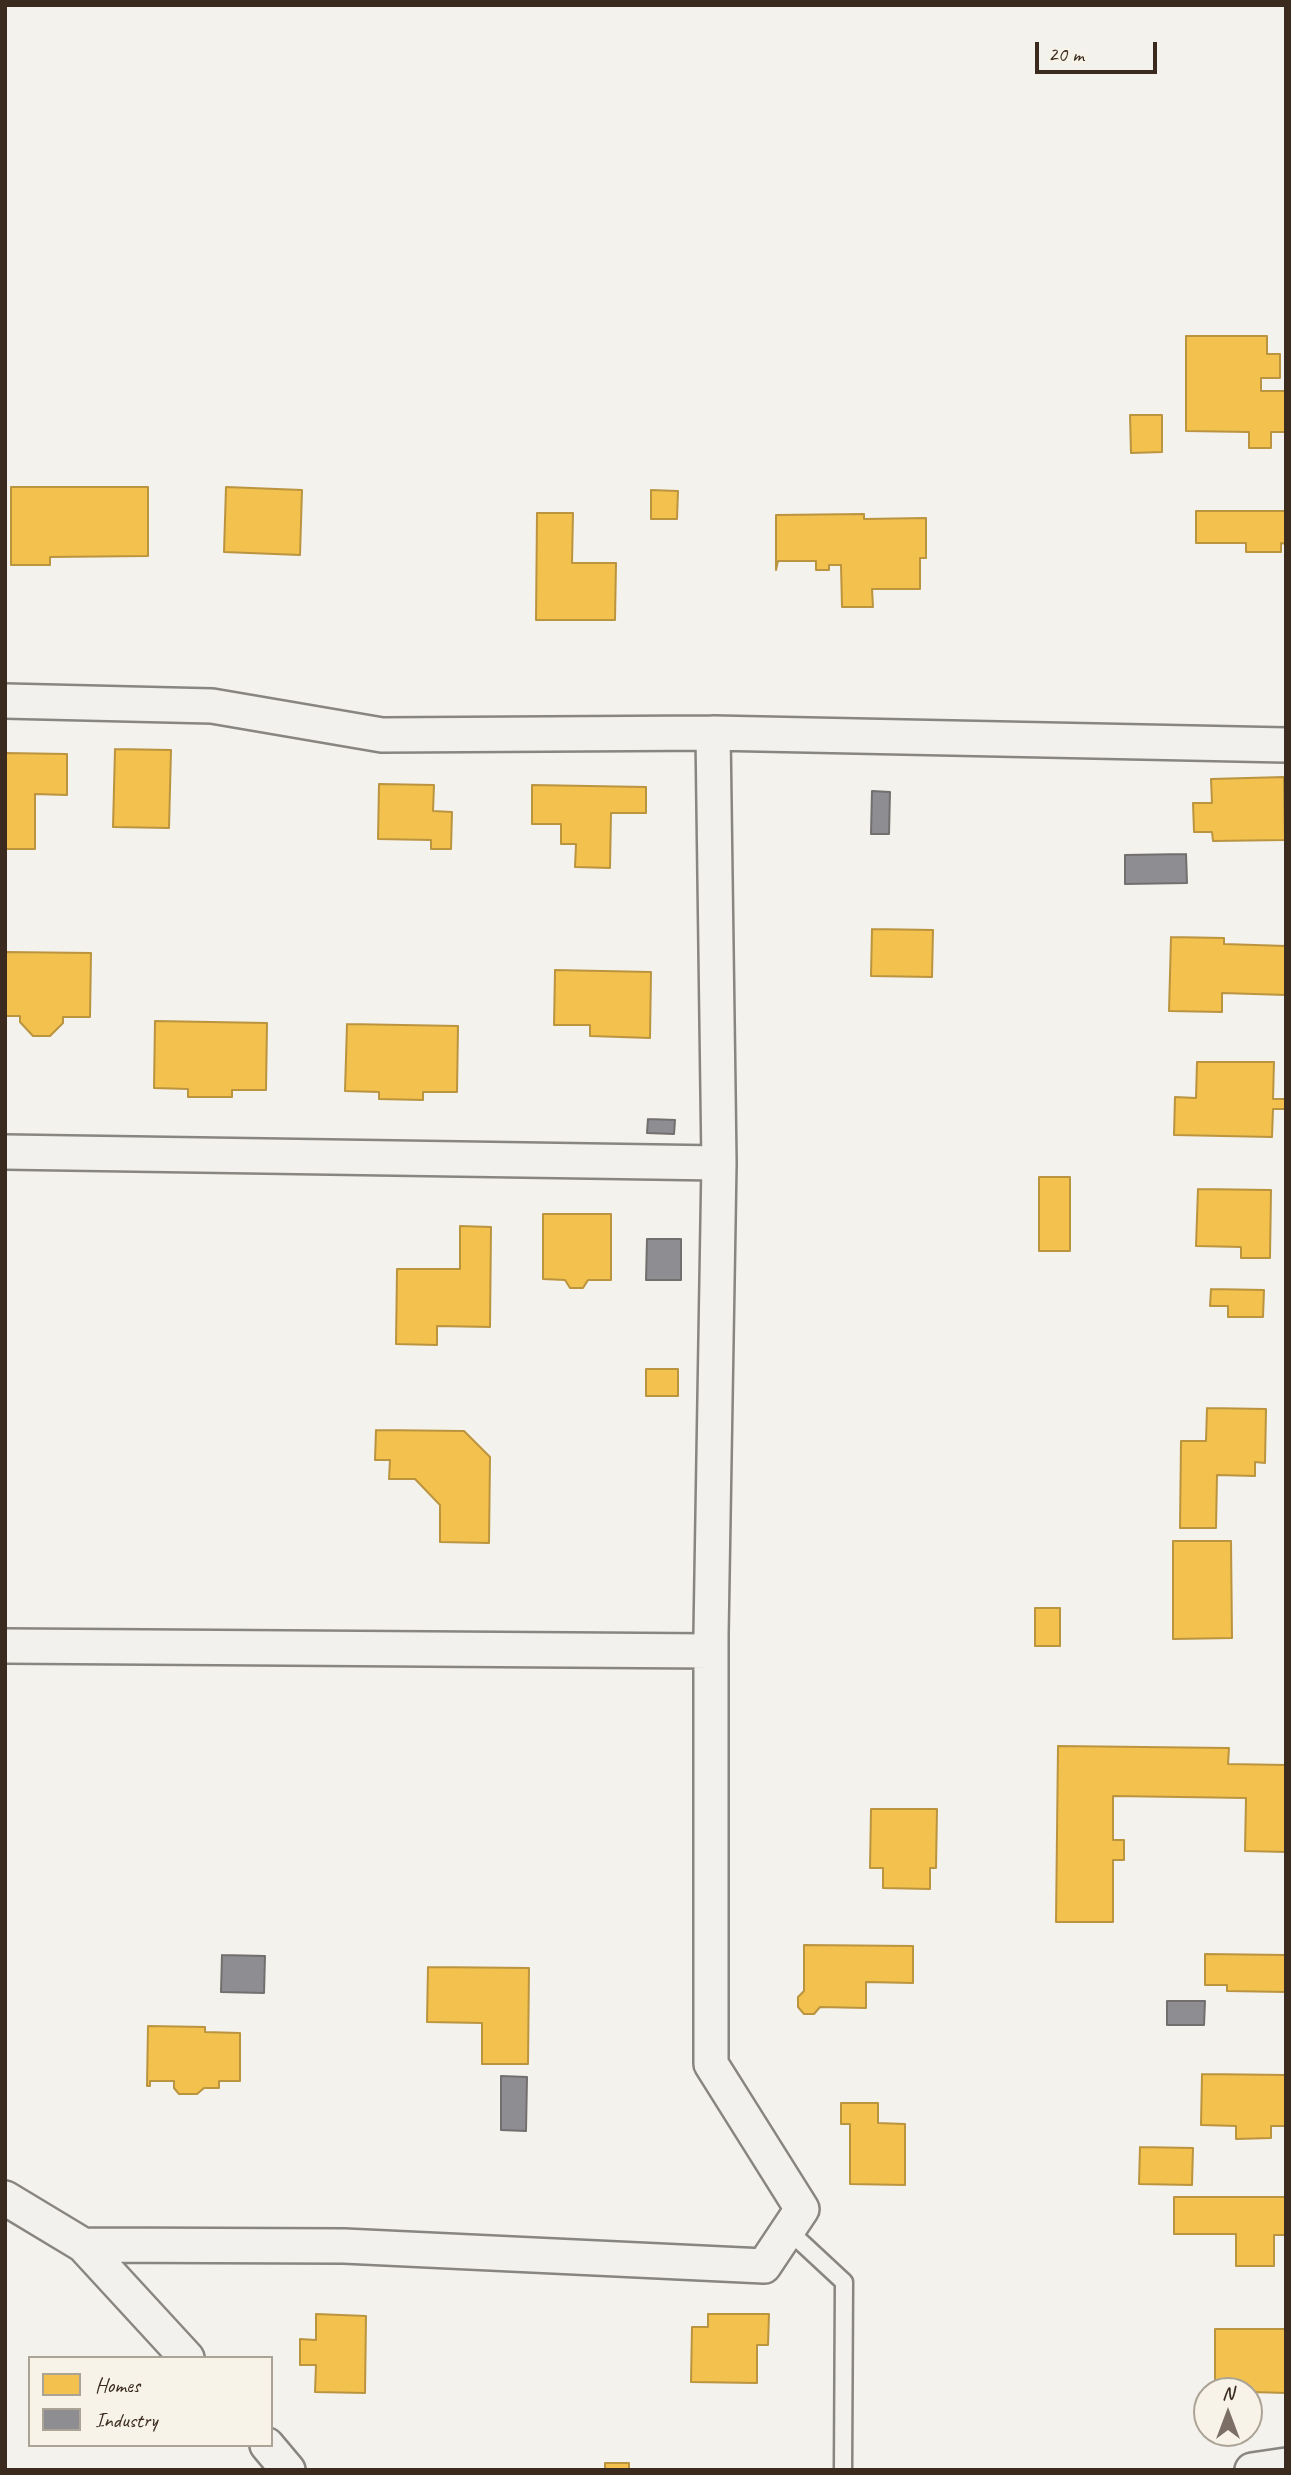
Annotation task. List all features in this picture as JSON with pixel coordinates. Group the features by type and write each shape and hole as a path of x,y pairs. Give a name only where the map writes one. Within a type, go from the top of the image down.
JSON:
{"street":[{"path":"5,701 212,706 382,735 713,733 1286,745"},
{"path":"83,2245 344,2246 764,2266 802,2209 711,2064 711,1651 719,1163 713,733"},
{"path":"5,1152 719,1163"},
{"path":"5,1646 711,1651"},
{"path":"5,2198 83,2245 185,2356"},
{"path":"269,2447 288,2470"},
{"path":"1252,2470 1286,2465"}],"lane":[{"path":"788,2230 844,2282 843,2470"}],"building: Homes":[{"path":"1186,336 1267,336 1267,354 1280,354 1280,378 1261,378 1261,391 1286,391 1286,432 1271,432 1271,448 1249,448 1249,432 1186,431"},
{"path":"1130,415 1162,415 1162,452 1131,453"},
{"path":"11,487 148,487 148,556 50,557 50,565 11,565"},
{"path":"226,487 302,490 300,555 224,552"},
{"path":"651,490 678,491 677,519 651,519"},
{"path":"1196,511 1286,511 1286,544 1281,543 1281,552 1246,552 1246,543 1196,543"},
{"path":"537,513 573,513 572,563 616,563 615,620 536,620"},
{"path":"864,514 864,519 926,518 926,558 920,558 920,589 872,589 873,607 842,607 841,565 829,565 829,570 816,570 816,561 778,561 776,570 776,515"},
{"path":"115,749 171,750 169,828 113,827"},
{"path":"5,753 67,754 67,795 35,794 35,849 5,849"},
{"path":"1284,777 1285,840 1213,841 1212,832 1194,832 1193,803 1212,803 1211,779"},
{"path":"379,784 434,785 433,811 452,812 451,849 431,849 431,840 378,839"},
{"path":"532,785 646,787 646,813 611,813 610,868 575,867 576,844 561,844 561,824 532,824"},
{"path":"872,929 933,930 932,977 871,976"},
{"path":"1171,937 1224,938 1224,944 1286,946 1286,995 1222,993 1222,1012 1169,1011"},
{"path":"5,952 91,953 90,1017 63,1017 63,1023 50,1036 33,1036 20,1022 20,1016 5,1016"},
{"path":"555,970 651,972 650,1038 590,1036 590,1025 554,1025"},
{"path":"155,1021 267,1023 266,1090 232,1090 232,1097 188,1097 188,1089 154,1088"},
{"path":"347,1024 458,1026 457,1092 423,1092 423,1100 379,1099 379,1092 345,1091"},
{"path":"1197,1062 1274,1062 1273,1099 1286,1099 1286,1109 1273,1109 1272,1137 1174,1135 1175,1097 1196,1098"},
{"path":"1039,1177 1070,1177 1070,1251 1039,1251"},
{"path":"1198,1189 1271,1190 1270,1258 1241,1258 1241,1247 1196,1246"},
{"path":"543,1214 611,1214 611,1280 588,1280 583,1288 570,1288 565,1280 543,1279"},
{"path":"460,1226 491,1227 490,1327 437,1326 437,1345 396,1344 397,1269 460,1269"},
{"path":"1211,1289 1264,1290 1263,1317 1228,1317 1228,1306 1210,1306"},
{"path":"646,1369 678,1369 678,1396 646,1396"},
{"path":"1207,1408 1266,1409 1265,1463 1255,1462 1255,1476 1217,1475 1216,1528 1180,1528 1181,1441 1206,1441"},
{"path":"376,1430 464,1431 490,1457 489,1543 440,1542 440,1505 415,1479 389,1479 390,1460 375,1460"},
{"path":"1173,1541 1231,1541 1232,1638 1173,1639"},
{"path":"1035,1608 1060,1608 1060,1646 1035,1646"},
{"path":"1058,1746 1229,1748 1228,1764 1286,1765 1286,1852 1245,1851 1246,1798 1113,1796 1113,1840 1124,1840 1124,1860 1113,1860 1113,1922 1056,1922"},
{"path":"871,1809 937,1809 936,1868 930,1868 930,1889 883,1888 883,1868 870,1868"},
{"path":"804,1945 913,1946 913,1983 866,1982 866,2008 820,2007 814,2014 804,2014 798,2007 798,1997 804,1991"},
{"path":"1205,1954 1286,1955 1286,1992 1227,1991 1227,1985 1205,1985"},
{"path":"428,1967 529,1968 528,2064 482,2064 482,2023 427,2022"},
{"path":"148,2026 205,2027 205,2032 240,2033 240,2081 219,2081 219,2088 204,2088 197,2094 179,2094 174,2088 174,2081 150,2081 150,2086 147,2086"},
{"path":"1202,2074 1286,2075 1286,2126 1271,2126 1271,2138 1236,2139 1236,2126 1201,2125"},
{"path":"841,2103 878,2103 878,2123 905,2124 905,2185 850,2184 850,2124 841,2124"},
{"path":"1140,2147 1193,2148 1192,2185 1139,2184"},
{"path":"1174,2197 1286,2197 1286,2235 1274,2235 1274,2266 1236,2266 1236,2234 1174,2234"},
{"path":"316,2314 366,2316 365,2393 315,2392 316,2365 300,2365 300,2339 316,2340"},
{"path":"708,2314 769,2314 768,2345 757,2345 757,2383 691,2382 692,2327 708,2327"},
{"path":"1215,2329 1286,2329 1286,2393 1263,2392 1263,2377 1215,2377"},
{"path":"605,2463 629,2463 629,2470 605,2470"}],"building: Industry":[{"path":"872,791 890,792 889,834 871,834"},
{"path":"1186,854 1187,883 1125,884 1125,855"},
{"path":"648,1119 675,1120 674,1134 647,1133"},
{"path":"647,1239 681,1239 681,1280 646,1280"},
{"path":"222,1955 265,1956 264,1993 221,1992"},
{"path":"1167,2001 1205,2001 1204,2025 1167,2025"},
{"path":"501,2076 527,2077 526,2131 501,2130"}]}
